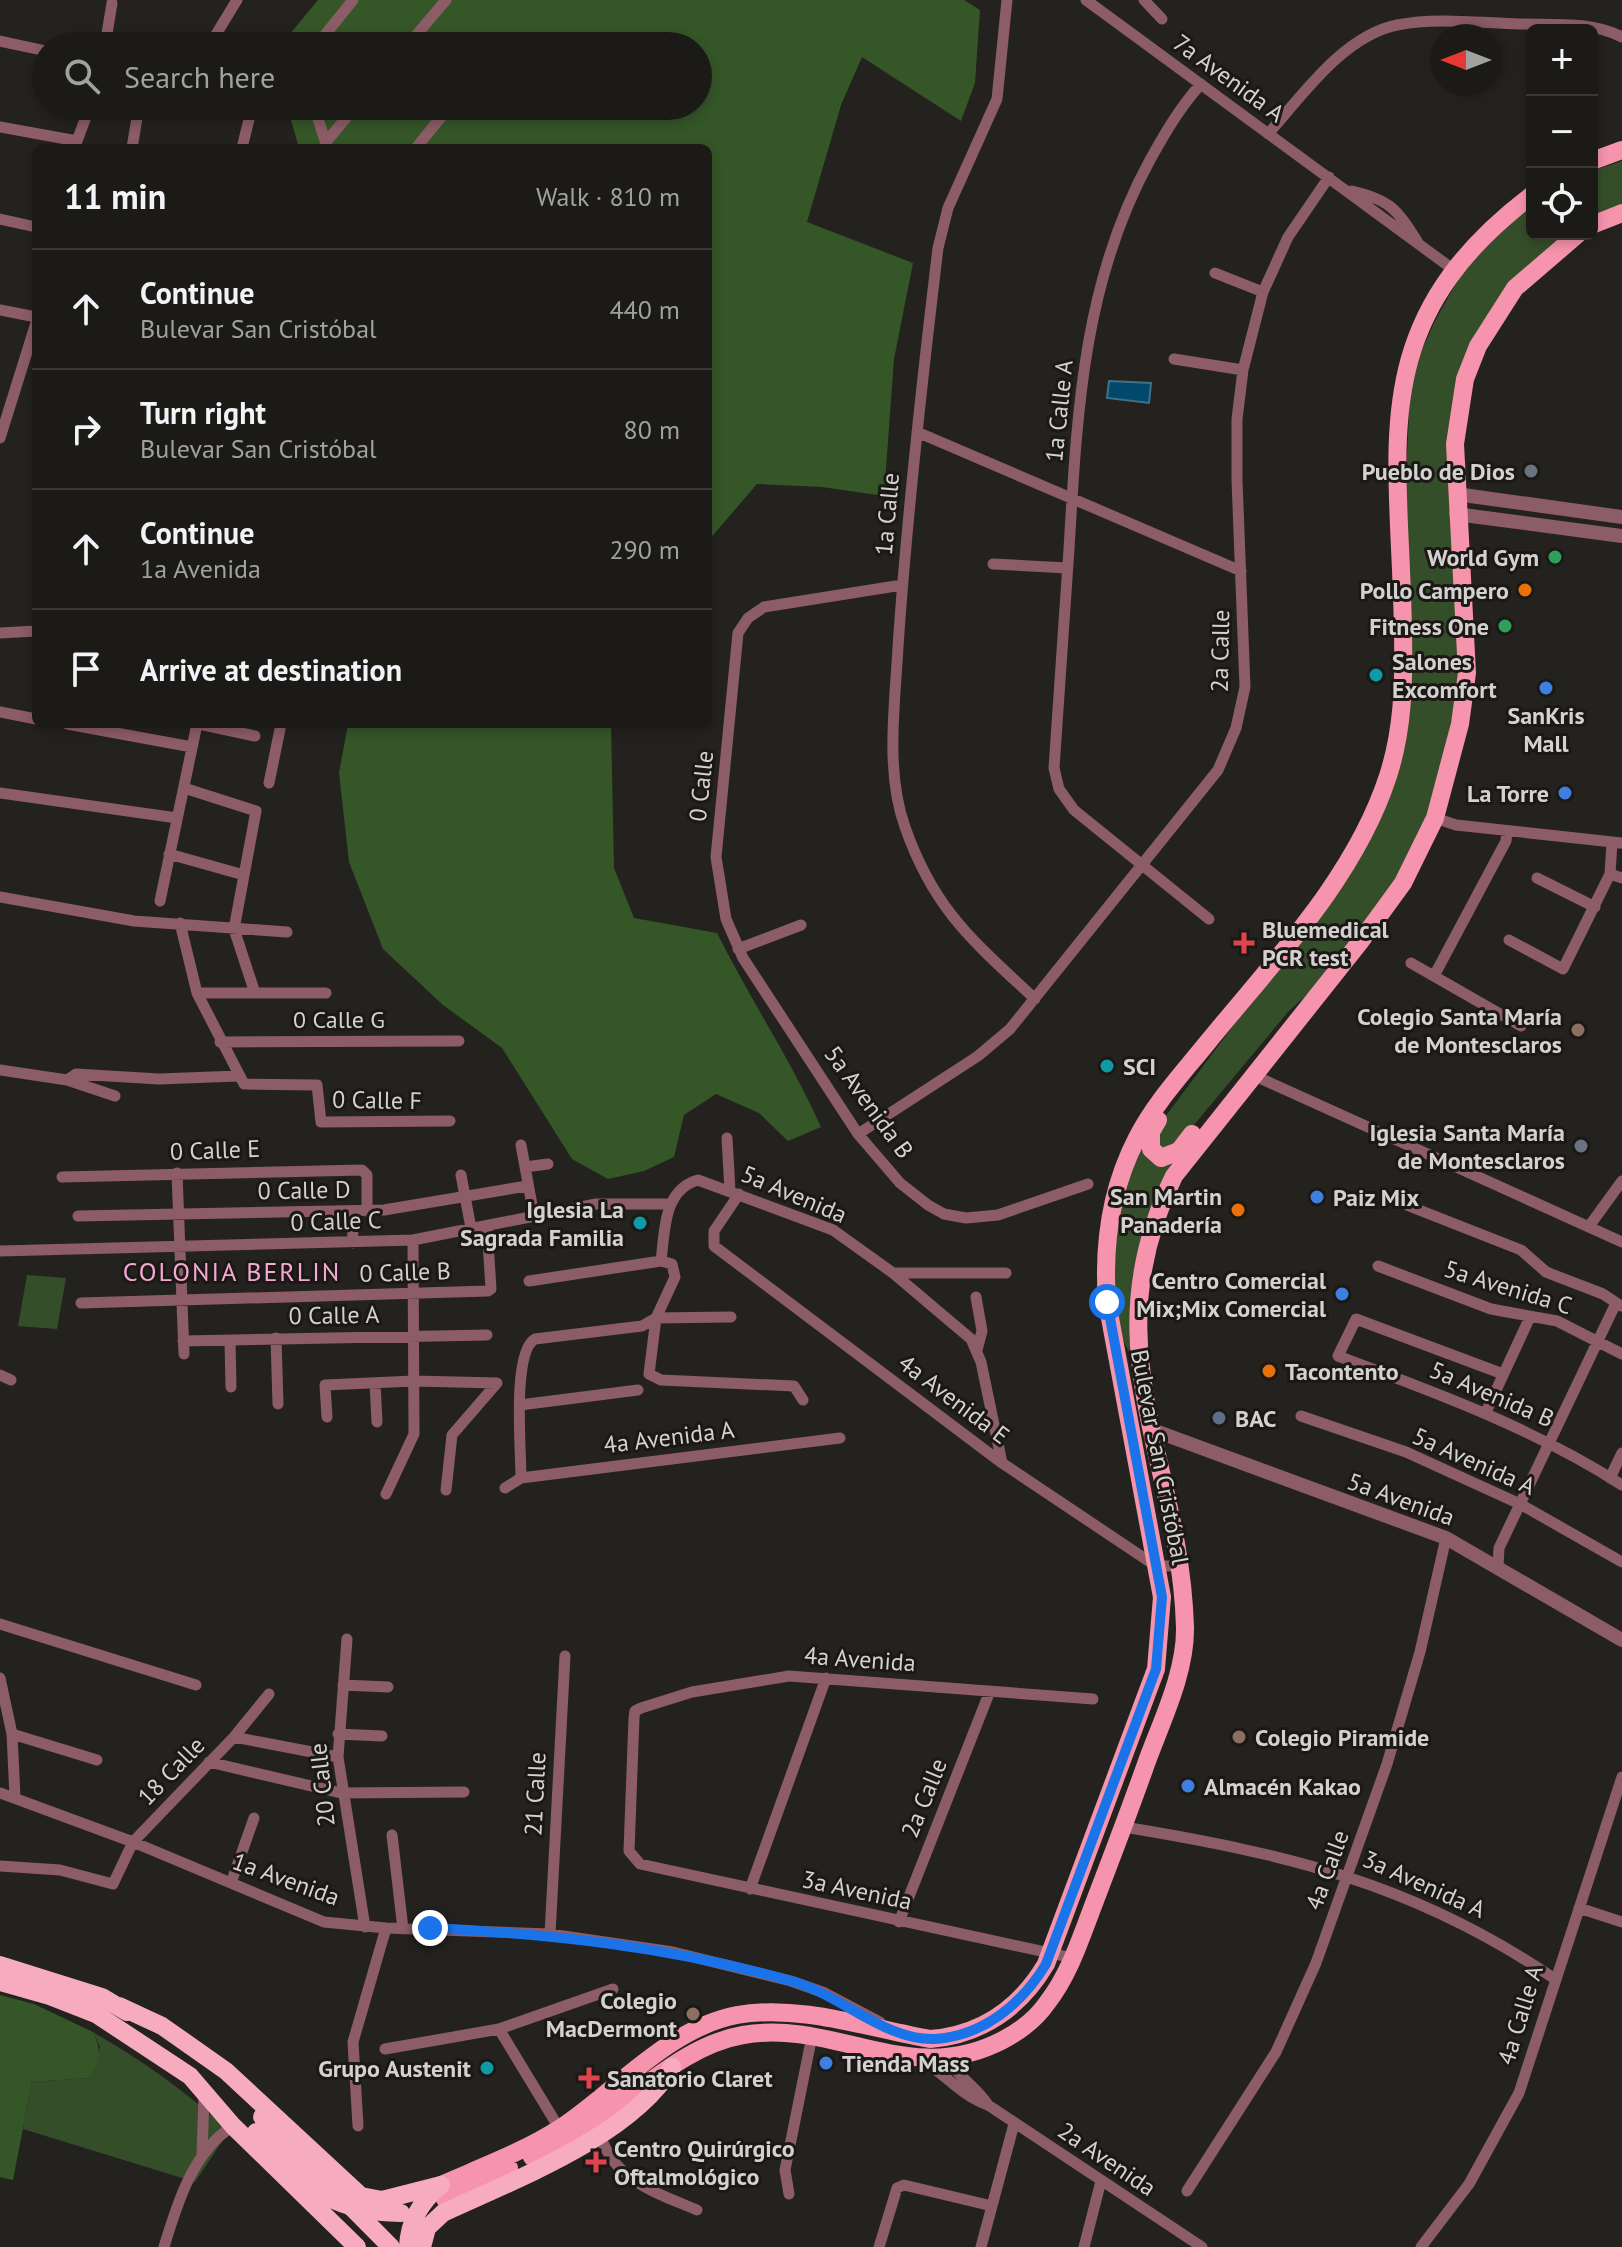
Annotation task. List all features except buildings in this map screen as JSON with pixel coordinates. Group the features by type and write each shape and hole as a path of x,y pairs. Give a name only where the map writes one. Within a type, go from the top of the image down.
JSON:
{"highway":[{"path":"0,1965 45,1976 162,2026 226,2071 361,2196 382,2200 443,2192"},
{"path":"0,1982 50,1996 96,2014 190,2076 219,2096 330,2201 365,2213 401,2213"},
{"path":"119,2006 262,2117 391,2247"},
{"path":"422,2247 427,2228 443,2213 569,2154 600,2135 662,2084 672,2067"},
{"path":"190,2076 204,2096 233,2126 357,2247"},
{"path":"408,2247 414,2217 428,2195 443,2192"}],"main road":[{"path":"1598,159 1622,150"},
{"name":"Bulevar San Cristóbal","path":"443,2192 559,2128 604,2098 667,2047 734,2016 785,2012 930,2039 979,2029 996,2019 1033,1986 1050,1952 1156,1669 1162,1597 1113,1339 1105,1259 1123,1170 1159,1101 1268,969 1347,863 1388,775 1398,735 1404,671 1396,468 1402,380 1417,335 1454,270 1510,211 1526,199"},
{"path":"1598,223 1622,213"},
{"name":"Bulevar San Cristóbal","path":"443,2192 564,2142 672,2067 737,2036 785,2032 921,2060 947,2058 1002,2041 1026,2025 1046,2005 1073,1958 1124,1827 1177,1676 1185,1632 1179,1566 1138,1358 1137,1307 1153,1224 1174,1176 1403,883 1435,818 1460,724 1467,673 1456,514 1458,414 1478,346 1515,288 1571,240"},
{"path":"1268,969 1241,1011 1158,1120 1150,1142 1155,1154 1166,1158 1179,1151 1291,1015 1329,981"},
{"path":"1113,1339 1128,1367 1138,1421 1150,1429"}],"street":[{"path":"218,32 237,0"},
{"path":"327,32 353,0"},
{"path":"419,32 446,0"},
{"name":"1a Calle","path":"1007,0 997,99 948,208 938,248 902,585 892,741 904,824 933,890 959,928 1035,999"},
{"name":"7a Avenida A","path":"1086,0 1347,190 1380,197 1398,211 1420,247 1454,270"},
{"path":"1144,0 1162,19"},
{"path":"107,32 112,3"},
{"path":"1268,134 1333,63 1367,37 1395,25 1435,21 1591,27 1619,35 1622,21"},
{"path":"0,41 32,48"},
{"name":"1a Calle A","path":"1141,867 1074,810 1059,789 1054,768 1072,497 1091,317 1104,262 1122,216 1145,171 1185,101 1201,84"},
{"path":"0,127 74,142 81,139 86,120"},
{"path":"133,144 137,120"},
{"path":"243,144 249,120"},
{"path":"318,120 326,144"},
{"path":"327,144 345,120"},
{"path":"419,144 439,120"},
{"name":"2a Calle","path":"858,1134 978,1056 1010,1029 1218,770 1236,728 1245,687 1237,419 1243,370 1263,292 1288,237 1329,177"},
{"path":"0,219 32,226"},
{"path":"1215,273 1263,292"},
{"path":"0,310 32,319"},
{"path":"0,438 5,403 32,331"},
{"path":"1174,359 1243,370"},
{"path":"917,432 1241,571"},
{"path":"1456,494 1622,517"},
{"path":"1578,531 1579,513"},
{"path":"1456,514 1622,536"},
{"path":"993,564 1067,568"},
{"name":"0 Calle","path":"741,953 726,919 716,857 738,633 748,618 764,607 902,585"},
{"path":"0,633 32,631"},
{"path":"0,712 32,718"},
{"path":"89,728 192,747"},
{"path":"160,901 197,728"},
{"path":"217,728 255,736"},
{"path":"269,783 280,728"},
{"path":"184,788 256,811 234,929 255,993"},
{"path":"0,793 177,818"},
{"path":"1435,818 1456,825 1617,843 1610,874 1563,969 1509,940"},
{"path":"1434,976 1506,841 1507,831"},
{"path":"169,854 244,875"},
{"path":"1141,867 1209,919"},
{"path":"1610,874 1622,878"},
{"path":"1537,878 1595,907"},
{"path":"0,897 134,921 287,932"},
{"path":"180,923 197,993 241,1080"},
{"path":"741,953 801,925"},
{"name":"5a Avenida B","path":"741,953 858,1134 900,1183 944,1214 966,1218 998,1215 1088,1184"},
{"path":"1411,963 1521,1026"},
{"path":"197,993 326,993"},
{"name":"0 Calle G","path":"220,1042 459,1041"},
{"name":"0 Calle F","path":"0,1070 67,1080 115,1096"},
{"name":"0 Calle F","path":"67,1080 76,1074 317,1085 321,1122 450,1121"},
{"path":"1253,1075 1622,1242"},
{"path":"727,1138 734,1193"},
{"path":"521,1145 534,1216"},
{"path":"525,1167 548,1164"},
{"name":"0 Calle E","path":"62,1177 362,1170 367,1175 367,1211"},
{"path":"177,1173 181,1301"},
{"path":"461,1175 471,1228"},
{"name":"5a Avenida","path":"669,1204 679,1190 698,1180 833,1230 893,1273 971,1339 977,1350"},
{"path":"1590,1225 1622,1181"},
{"name":"0 Calle D","path":"78,1216 367,1211 527,1186"},
{"name":"4a Avenida E","path":"734,1193 714,1231 714,1246 1002,1463 1156,1566"},
{"name":"0 Calle C","path":"0,1251 413,1240 596,1204 669,1204"},
{"path":"661,1261 669,1204"},
{"path":"1409,1206 1521,1250 1546,1272 1603,1294 1619,1305 1597,1340 1499,1548 1498,1566"},
{"path":"352,1212 353,1243"},
{"name":"0 Calle B","path":"81,1303 490,1291 487,1226"},
{"path":"386,1494 414,1434 413,1240"},
{"path":"529,1281 661,1261 672,1264 675,1277 656,1318 649,1374 661,1380 794,1386 803,1400"},
{"name":"5a Avenida C","path":"1378,1266 1491,1309 1557,1321 1622,1354"},
{"path":"893,1273 1006,1273"},
{"path":"976,1297 982,1331 977,1350 1002,1463"},
{"name":"0 Calle A","path":"181,1301 183,1348 276,1338 487,1335"},
{"path":"521,1478 520,1405 527,1343 535,1339 642,1326 656,1318 731,1317"},
{"path":"1486,1412 1530,1317"},
{"name":"5a Avenida B","path":"1503,1374 1356,1319 1338,1356 1486,1412 1549,1442 1622,1485"},
{"path":"276,1338 278,1404"},
{"path":"230,1341 231,1387"},
{"path":"327,1417 325,1385 414,1381 497,1383 452,1435 446,1490"},
{"path":"375,1383 377,1422"},
{"path":"520,1405 638,1390"},
{"name":"5a Avenida A","path":"1301,1416 1406,1452 1520,1504 1622,1562"},
{"name":"5a Avenida","path":"1150,1429 1446,1538 1622,1640"},
{"name":"4a Avenida A","path":"505,1488 521,1478 840,1438"},
{"path":"1610,1478 1622,1453"},
{"name":"4a Calle","path":"1187,2191 1276,2052 1316,1963 1350,1875 1404,1708 1446,1538"},
{"path":"1156,1566 1179,1566"},
{"path":"0,1624 196,1685"},
{"name":"20 Calle","path":"347,1639 338,1757 341,1793 365,1927"},
{"name":"21 Calle","path":"550,1934 565,1656"},
{"name":"4a Avenida","path":"634,1860 629,1851 634,1718 641,1708 692,1692 789,1676 1093,1699"},
{"path":"0,1678 12,1734 15,1797"},
{"path":"750,1889 826,1678"},
{"path":"343,1685 388,1687"},
{"name":"2a Calle","path":"899,1922 990,1691"},
{"name":"18 Calle","path":"0,1866 60,1870 113,1884 133,1842 234,1737 269,1694"},
{"path":"12,1734 97,1760"},
{"path":"338,1734 382,1736"},
{"path":"234,1737 338,1757"},
{"path":"209,1762 341,1793 464,1792"},
{"name":"4a Calle A","path":"1421,2247 1469,2184 1513,2105 1622,1777"},
{"name":"1a Avenida","path":"0,1793 133,1842 324,1922 365,1927 550,1934 673,1952 791,1981 825,1993 881,2023 889,2032"},
{"path":"231,1883 254,1818"},
{"name":"3a Avenida A","path":"1124,1827 1197,1839 1350,1875 1452,1917 1555,1979"},
{"path":"392,1835 403,1929"},
{"name":"3a Avenida","path":"634,1860 750,1889 1073,1958"},
{"path":"1579,1908 1622,1922"},
{"path":"358,2126 353,2042 386,1928"},
{"path":"385,2049 499,2029 613,1989"},
{"path":"499,2029 559,2128"},
{"path":"789,2194 785,2170 812,2036"},
{"name":"2a Avenida","path":"947,2058 955,2073 977,2088 988,2105"},
{"name":"2a Avenida","path":"921,2060 937,2069 969,2098 988,2105 1196,2246"},
{"path":"202,2155 204,2096"},
{"path":"981,2247 1014,2124"},
{"path":"164,2247 202,2155 218,2135 233,2126"},
{"path":"600,2135 617,2168 638,2185 697,2210"},
{"path":"1084,2247 1101,2181"},
{"path":"879,2247 897,2188 904,2185 992,2206"}],"green space":[{"path":"318,0 964,0 980,10 975,83 961,121 862,57 841,105 807,222 913,263 894,359 884,496 822,487 757,484 712,536 712,144 298,144 291,120 712,120 712,32 292,32"},
{"path":"1622,161 1622,209 1598,219 1598,169"},
{"path":"1526,209 1526,240 1563,240 1538,259 1462,371 1462,674 1430,817 1401,876 1327,976 1288,1012 1171,1152 1158,1148 1156,1133 1162,1121 1281,962 1391,777 1411,375 1435,321 1465,267"},
{"path":"347,728 611,728 614,868 634,918 717,933 821,1127 788,1141 759,1113 716,1094 684,1115 674,1157 644,1171 608,1179 572,1159 502,1048 443,1005 383,949 349,862 339,773"},
{"path":"1143,1138 1151,1162 1161,1166 1179,1162 1129,1352 1122,1337 1115,1304 1113,1249 1119,1206"},
{"path":"27,1275 66,1278 57,1329 18,1326"},
{"path":"0,1995 34,2004 93,2032 99,2050 98,2061 88,2078 32,2082 13,2180 0,2177"},
{"path":"93,2032 164,2078 229,2131 195,2182 23,2129 32,2082 88,2078 100,2047"}],"water":[{"path":"1109,381 1151,383 1149,403 1107,398"}],"place":[{"name":"Pueblo de Dios","path":"1531,471"},
{"name":"World Gym","path":"1555,557"},
{"name":"Pollo Campero","path":"1525,590"},
{"name":"Fitness One","path":"1505,626"},
{"name":"Salones Excomfort","path":"1376,675"},
{"name":"SanKris Mall","path":"1546,688"},
{"name":"La Torre","path":"1565,793"},
{"name":"Bluemedical PCR test","path":"1244,943"},
{"name":"Colegio Santa María de Montesclaros","path":"1578,1030"},
{"name":"SCI","path":"1107,1066"},
{"name":"Iglesia Santa María de Montesclaros","path":"1581,1146"},
{"name":"Paiz Mix","path":"1317,1197"},
{"name":"San Martin Panadería","path":"1238,1210"},
{"name":"Iglesia La Sagrada Familia","path":"640,1223"},
{"name":"Centro Comercial Mix;Mix Comercial","path":"1342,1294"},
{"name":"Tacontento","path":"1269,1371"},
{"name":"BAC","path":"1219,1418"},
{"name":"Colegio Piramide","path":"1239,1737"},
{"name":"Almacén Kakao","path":"1188,1786"},
{"name":"Colegio MacDermont","path":"693,2014"},
{"name":"Tienda Mass","path":"826,2063"},
{"name":"Grupo Austenit","path":"487,2068"},
{"name":"Sanatorio Claret","path":"589,2078"},
{"name":"Centro Quirúrgico Oftalmológico","path":"596,2162"}],"district":[{"name":"COLONIA BERLIN","path":"232,1271"}],"route":[{"path":"430,1928 550,1934 673,1952 791,1981 825,1993 881,2023 889,2032 930,2039 949,2038 979,2029 1013,2005 1033,1986 1046,1964 1146,1702 1161,1637 1162,1597 1107,1302"}]}
